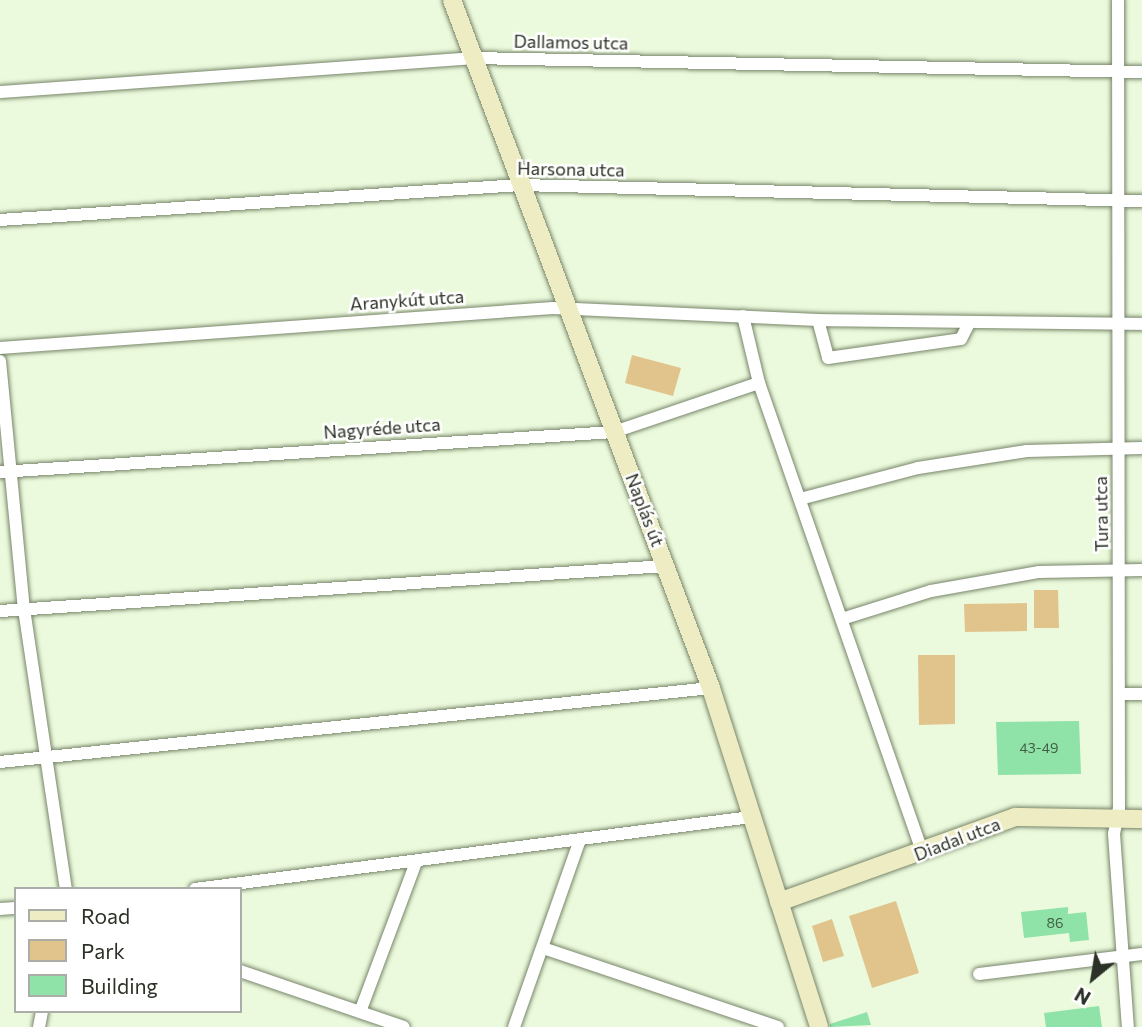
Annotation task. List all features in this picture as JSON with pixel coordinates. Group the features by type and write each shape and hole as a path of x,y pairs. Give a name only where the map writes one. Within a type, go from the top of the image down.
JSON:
{"street":[{"name":"Naplás út","path":"452,0 711,688 819,1027"},
{"name":"Tura utca","path":"1118,0 1119,694 1116,819 1128,1027"},
{"name":"Dallamos utca","path":"0,92 473,58 1142,72"},
{"name":"Harsona utca","path":"0,219 520,184 1142,201"},
{"name":"Aranykút utca","path":"0,348 568,308 818,320 1142,324"},
{"path":"743,316 758,383 845,618 923,853"},
{"path":"818,320 828,358 961,339 969,323"},
{"path":"0,361 5,472 66,887"},
{"name":"Nagyréde utca","path":"5,472 614,432 758,383"},
{"path":"800,499 918,468 1027,451 1142,447"},
{"path":"0,611 666,566"},
{"path":"845,618 931,591 1039,572 1142,569"},
{"path":"0,762 711,688"},
{"path":"1119,694 1142,694"},
{"path":"210,887 751,817"},
{"name":"Diadal utca","path":"779,902 923,853 1015,817 1142,819"},
{"path":"514,1027 580,840"},
{"path":"360,1012 416,862"},
{"path":"543,948 778,1027"},
{"path":"979,974 1142,954"},
{"path":"242,972 404,1027"}],"green space":[{"path":"632,355 681,368 673,396 625,383"},
{"path":"1034,590 1058,590 1059,628 1034,628"},
{"path":"1027,603 1027,631 965,632 964,604"},
{"path":"918,655 955,655 955,724 919,725"},
{"path":"896,901 919,973 872,988 849,916"},
{"path":"832,919 844,956 823,962 812,926"}],"building":[{"path":"1079,721 1081,774 998,775 996,722"},
{"path":"1068,907 1068,914 1086,912 1089,940 1070,942 1069,933 1024,938 1021,912"},
{"path":"1099,1006 1102,1027 1046,1027 1044,1013"},
{"path":"867,1012 871,1025 830,1027 830,1024"}]}
